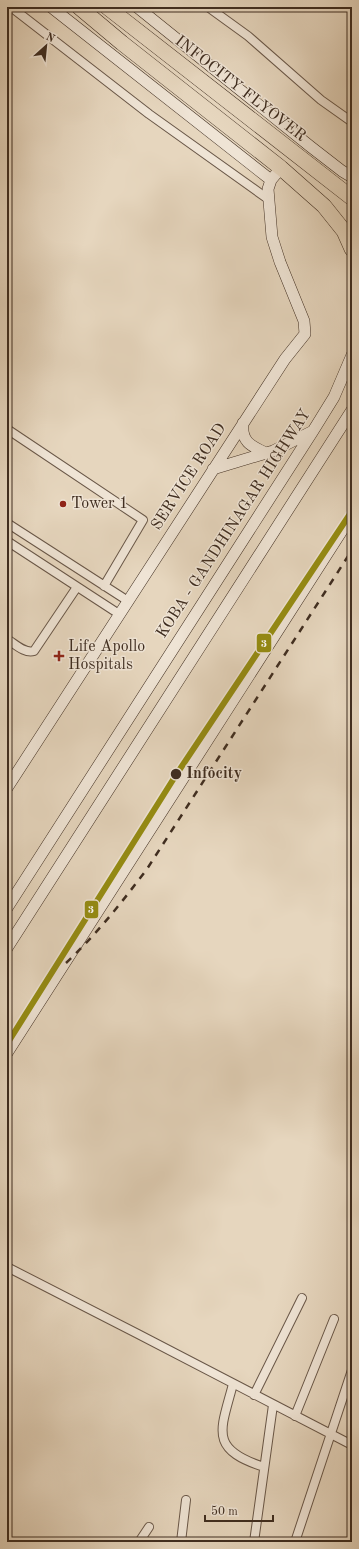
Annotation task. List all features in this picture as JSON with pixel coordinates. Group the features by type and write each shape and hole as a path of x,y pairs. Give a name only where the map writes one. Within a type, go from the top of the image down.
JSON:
{"highway":[{"path":"79,7 122,43 281,168 324,206 344,231 352,249"},
{"name":"INFOCITY FLYOVER","path":"106,7 352,198"}],"street":[{"path":"11,7 149,114 268,199"},
{"path":"51,7 271,180 281,168"},
{"path":"137,7 317,152 352,177"},
{"path":"208,7 218,10 321,100 352,122"},
{"name":"SERVICE ROAD","path":"7,788 285,359 305,334 304,322 280,262 272,237 268,199 268,189 271,180"},
{"name":"KOBA - GANDHINAGAR HIGHWAY","path":"7,908 313,431 334,397 352,355"},
{"path":"7,948 352,410"},
{"path":"243,423 242,432 245,440 251,446 266,453"},
{"path":"7,429 144,520 104,586"},
{"path":"213,469 273,451 313,431"},
{"path":"7,1053 352,515"},
{"path":"7,523 128,601"},
{"path":"7,541 119,614"},
{"path":"7,639 25,651 34,651 77,587"},
{"path":"7,1267 273,1405 352,1444"},
{"path":"254,1395 302,1298"},
{"path":"295,1416 334,1319"},
{"path":"295,1542 352,1370"},
{"path":"233,1384 222,1429 223,1440 236,1455 248,1462 264,1467"},
{"path":"254,1542 273,1405"},
{"path":"181,1542 186,1500"},
{"path":"139,1542 149,1527"}],"railway":[{"path":"66,963 119,906 147,869 352,550"}],"transit line":[{"name":"3","path":"7,1044 176,775 352,511"}],"place":[{"name":"Tower 1","path":"63,504"},
{"name":"Life Apollo Hospitals","path":"59,656"},
{"name":"Infocity","path":"176,774"}]}
